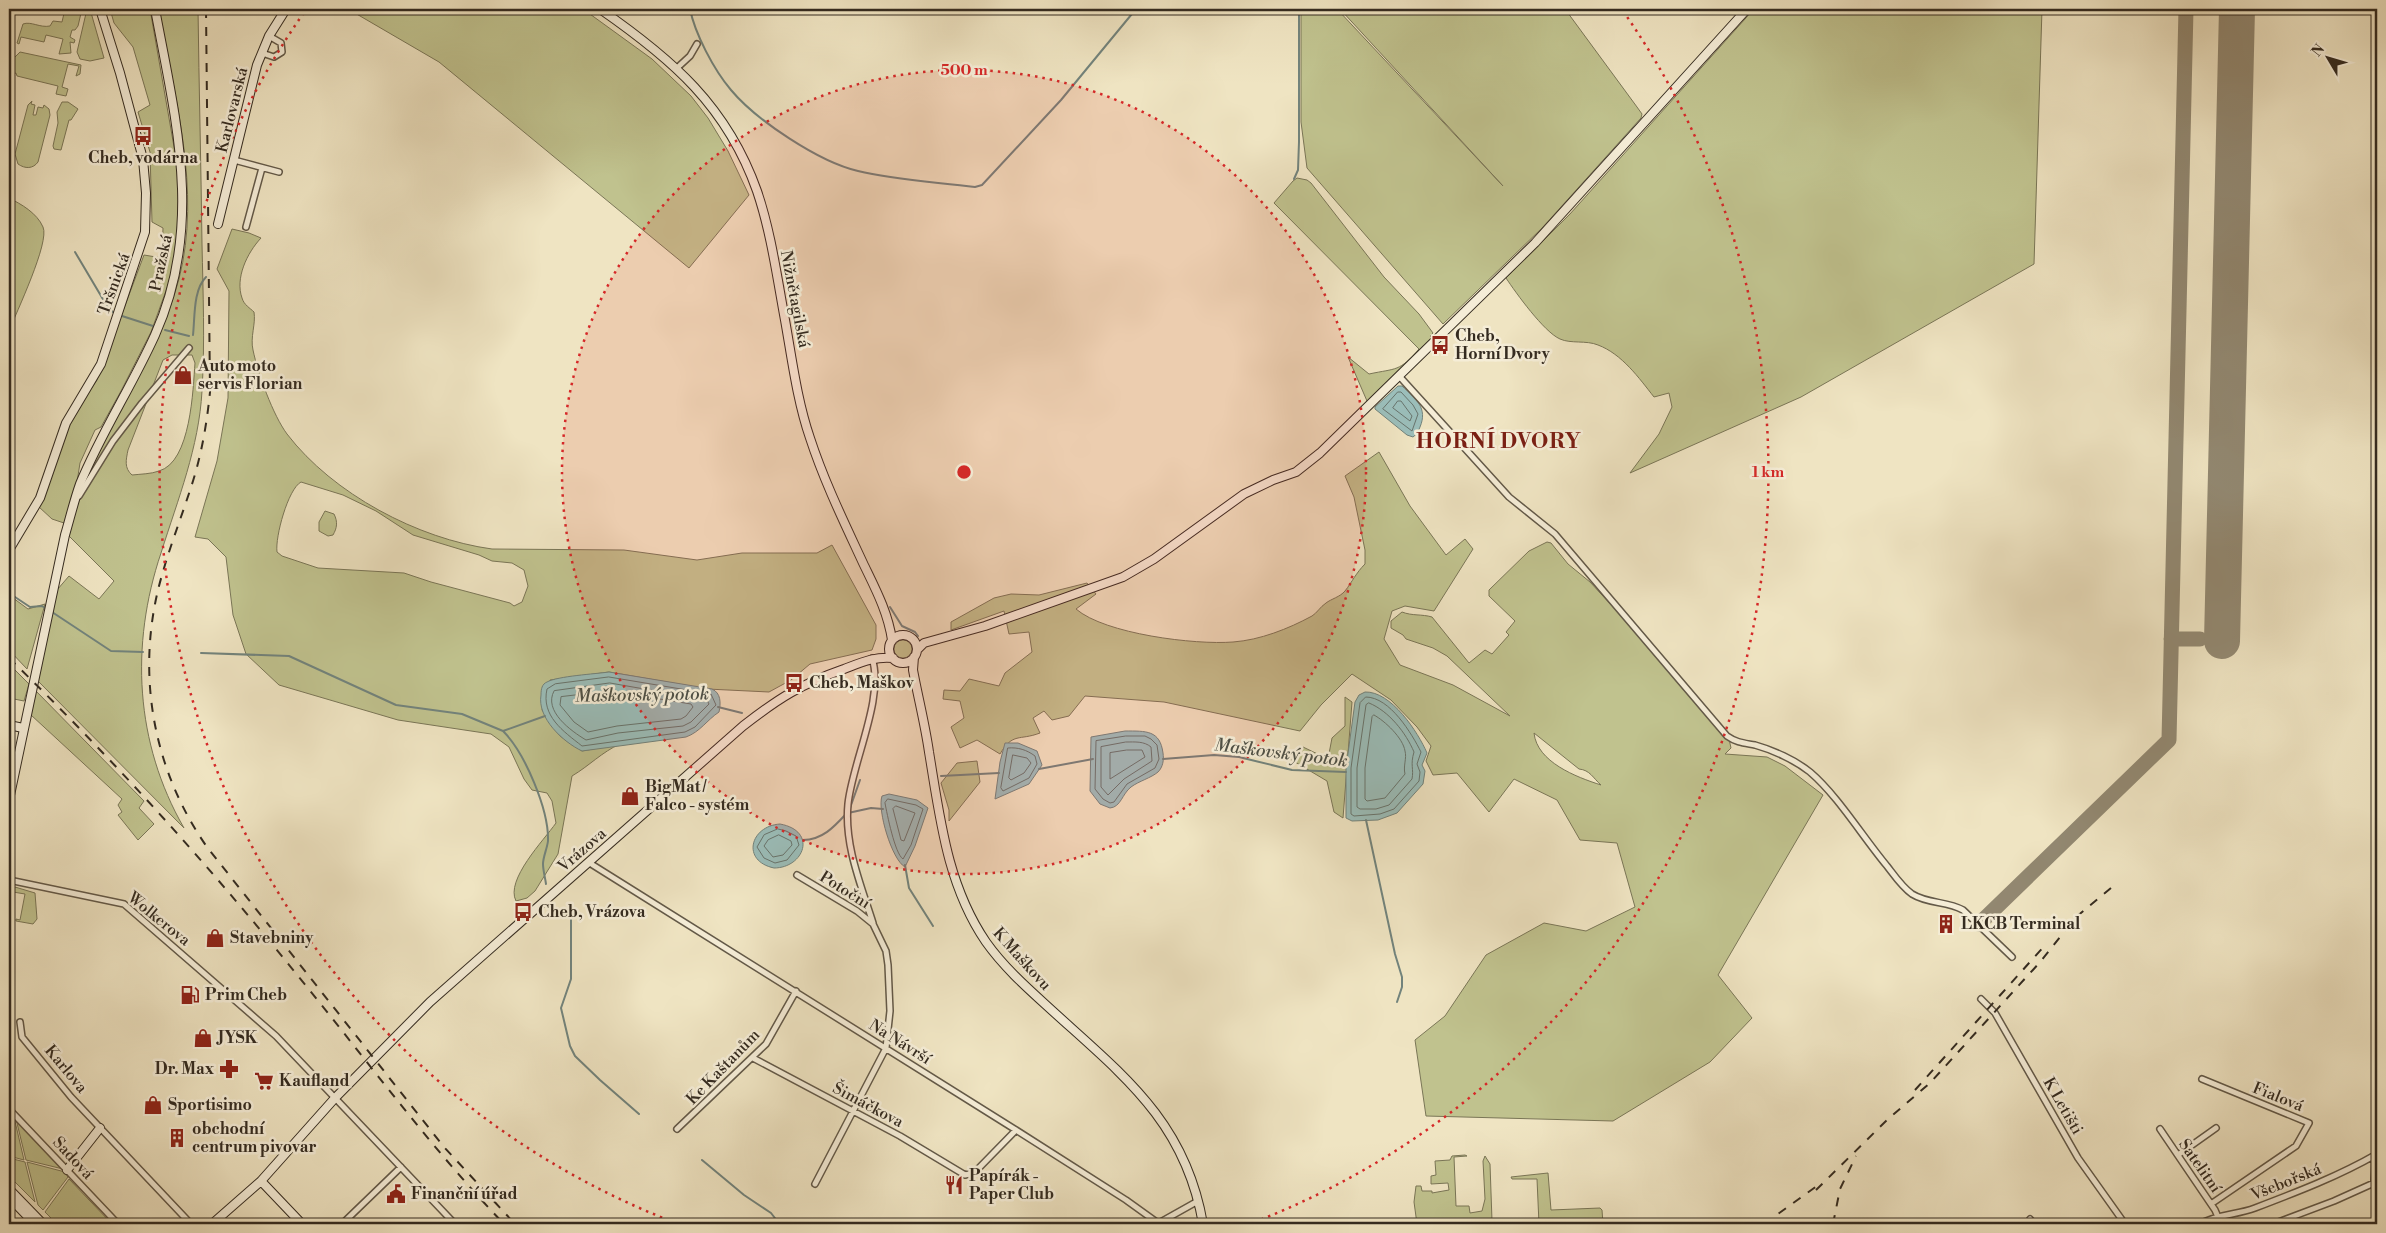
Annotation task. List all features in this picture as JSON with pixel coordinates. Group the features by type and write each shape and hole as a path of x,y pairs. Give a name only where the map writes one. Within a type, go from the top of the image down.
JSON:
{"street":[{"name":"Tršnická","path":"9,550 40,498 66,423 100,364 145,232 146,193 143,159 120,73 100,9"},
{"name":"Pražská","path":"9,800 23,728 73,505 92,459 155,334 175,278 184,200 179,133 155,9"},
{"name":"Karlovarská","path":"218,224 262,54 269,36 286,9"},
{"name":"Nižnětagilská","path":"600,9 644,40 677,68 717,115 744,162 757,192 766,224 800,403 809,435 831,492 884,608 891,643"},
{"path":"884,608 904,635 924,643 985,626 1123,577 1154,559 1244,494 1273,480 1296,472 1320,454 1535,242 1747,9"},
{"path":"262,54 276,57 282,52 281,43 269,36"},
{"path":"677,68 690,56 697,44"},
{"path":"234,160 279,172"},
{"path":"246,228 262,168"},
{"name":"Pražská","path":"73,505 113,441 142,403 189,348"},
{"path":"1400,377 1508,497 1554,534 1727,736 1738,743 1756,745 1790,759 1808,771 1825,786 1860,834 1907,890 1921,898 1953,905 1962,910 2012,957"},
{"path":"873,924 851,853 848,807 851,783 870,713 875,680 875,667 872,658 904,635"},
{"path":"913,640 915,654"},
{"path":"891,643 892,658 901,662 908,662 924,643"},
{"name":"K Maškovu","path":"915,654 916,687 947,855 958,890 973,921 987,943 1012,973 1122,1074 1151,1105 1180,1150 1198,1201 1203,1224"},
{"name":"Vrázova","path":"212,1224 261,1181 335,1098 430,1002 743,726 772,703 816,679 872,658 892,658"},
{"path":"901,662 916,687"},
{"path":"9,724 23,728"},
{"name":"Na Návrší","path":"588,862 1016,1130 1126,1200 1157,1224 1198,1201"},
{"name":"Potoční","path":"797,875 857,911 873,924 886,951 888,966 890,1011 886,1048"},
{"name":"Wolkerova","path":"9,880 124,904 276,1036 455,1224"},
{"name":"Ke Kaštanům","path":"677,1130 766,1044 796,991"},
{"name":"K Letišti","path":"1981,999 1995,1013 2078,1158 2125,1224"},
{"name":"Karlova","path":"20,1022 19,1030 27,1044 71,1097 191,1224"},
{"path":"815,1184 886,1048"},
{"name":"Šimáčkova","path":"753,1058 930,1153 965,1175 970,1176 1016,1130"},
{"name":"Fialová","path":"2202,1079 2309,1123 2296,1146 2211,1204"},
{"name":"Sadová","path":"9,1109 118,1224"},
{"path":"66,1170 100,1128"},
{"path":"2178,1155 2216,1128"},
{"name":"Satelitní","path":"2160,1129 2218,1217"},
{"path":"2272,1224 2334,1201 2374,1182 2376,1154"},
{"name":"Všebořská","path":"2202,1224 2218,1217 2253,1209 2346,1172 2376,1154"},
{"path":"342,1224 402,1167"},
{"path":"261,1181 302,1224"},
{"path":"9,1189 43,1224"},
{"path":"9,1197 35,1224"},
{"path":"2030,1219 2034,1224"}],"green space":[{"path":"65,9 82,9 78,26 75,30 72,30 70,37 75,40 74,43 70,42 71,53 59,54 63,39 46,35 44,42 21,37 19,44 17,43 23,24 50,26 53,21 62,22"},
{"path":"87,9 90,9 104,58 90,61 80,59 77,52"},
{"path":"110,9 150,9 177,164 180,200 171,277 151,332 101,427 95,430 80,463 77,482 64,523 52,519 39,507 65,432 76,411 97,380 144,255 162,258 163,228 152,222 150,152 138,112 150,105 133,47 114,23"},
{"path":"159,9 198,9 204,318 202,391 197,432 187,473 151,588 142,658 142,693 147,728 155,762 168,796 184,828 36,679 57,590 69,576 99,599 114,581 69,536 84,485 160,332 179,279 188,212 187,177 178,109","holes":["172,355 192,355 195,363 191,406 184,440 178,454 170,465 159,471 132,475 127,467 128,450 163,360"]},
{"path":"348,9 583,9 652,59 691,96 708,118 728,151 749,195 689,268 439,62"},
{"path":"1301,9 1337,9 1503,186 1340,9 1565,9 1642,114 1641,118 1542,228 1443,324 1307,168 1301,122"},
{"path":"1754,9 2042,9 2034,264 1801,397 1630,473 1659,434 1672,407 1669,393 1654,397 1629,367 1607,349 1589,343 1560,339 1553,335 1531,312 1506,278 1570,214"},
{"path":"20,52 81,65 80,74 76,76 79,66 68,64 62,87 68,89 66,96 56,94 58,86 17,76 16,73 12,74 10,80 13,85 9,84 13,59"},
{"path":"32,101 31,104 35,105 33,115 36,115 38,107 43,108 44,105 49,109 50,115 38,162 31,167 23,167 18,164 15,154 28,105"},
{"path":"62,102 68,102 78,109 71,120 69,120 61,150 54,149 53,146 58,123 57,112"},
{"path":"1297,178 1311,183 1384,277 1419,314 1433,333 1430,336 1433,339 1367,401 1348,357 1369,374 1397,368 1407,362 1419,349 1274,203"},
{"path":"9,198 37,217 43,227 44,235 37,262 9,331"},
{"path":"232,229 261,238 247,258 241,274 240,290 244,303 254,312 253,350 258,371 271,405 287,434 306,456 328,476 379,510 435,535 464,544 492,549 624,550 697,560 742,553 817,553 832,545 876,625 876,639 872,650 810,664 791,680 769,692 707,689 609,672 550,680 542,710 560,736 582,751 620,744 572,776 558,854 535,891 527,898 516,901 514,892 516,882 527,860 556,823 552,801 547,793 532,790 524,779 509,747 491,734 398,720 279,685 246,654 233,615 226,557 208,539 195,537 217,461 228,398 229,291 217,269","holes":["301,482 343,495 376,511 413,535 479,555 492,561 512,563 524,570 528,586 522,602 514,606 510,603 404,573 318,568 282,556 277,552 278,536 283,514 296,486"]},
{"path":"1379,452 1410,506 1446,555 1465,539 1473,549 1434,611 1405,606 1392,611 1384,639 1400,665 1453,685 1510,716 1447,656 1433,648 1406,639 1391,628 1391,621 1402,612 1432,617 1469,663 1485,650 1492,654 1509,635 1506,632 1515,621 1489,596 1489,590 1529,551 1547,542 1551,543 1568,564 1590,582 1638,634 1729,739 1731,748 1725,754 1767,757 1785,766 1823,795 1718,975 1752,1018 1710,1062 1613,1121 1426,1116 1415,1040 1445,1016 1486,955 1544,923 1586,931 1635,907 1617,843 1580,840 1557,800 1514,779 1489,812 1457,773 1433,775 1426,761 1431,746 1417,727 1391,700 1352,674 1321,705 1300,731 1164,702 1085,696 1069,716 1052,720 1044,711 1033,718 1040,733 1013,740 1000,754 977,740 960,748 951,727 964,718 960,701 943,699 944,690 960,691 969,679 999,686 1005,673 1032,652 1029,632 1009,634 1004,611 951,630 951,622 994,598 1011,594 1039,595 1087,583 1096,594 1076,609 1090,618 1128,631 1197,642 1233,642 1253,639 1284,629 1312,616 1326,603 1343,593 1365,564 1365,550 1354,497 1345,476","holes":["1534,733 1579,769 1589,773 1601,785 1580,778 1559,767 1542,752"]},
{"path":"325,511 334,514 336,520 333,535 328,536 319,531 319,522"},
{"path":"9,595 28,609 45,604 27,669 9,650"},
{"path":"903,640 909,643 912,649 909,655 903,658 897,655 894,649 897,643"},
{"path":"9,664 29,684 24,701 9,698"},
{"path":"35,690 144,801 139,808 154,824 138,840 118,815 122,812 118,805 122,799 31,715"},
{"path":"1345,697 1352,702 1343,818 1334,812 1327,781 1290,759 1303,747 1328,759 1332,738 1345,726"},
{"path":"977,761 980,782 949,821 949,810 941,783 957,763"},
{"path":"15,887 35,893 37,919 33,924 16,921 16,919 20,920 25,894 13,892"},
{"path":"9,1111 14,1117 24,1160 9,1156"},
{"path":"16,1119 63,1169 26,1160"},
{"path":"1452,1156 1467,1156 1454,1157 1456,1206 1469,1206 1470,1213 1482,1211 1485,1199 1483,1161 1485,1156 1490,1164 1492,1221 1489,1224 1417,1224 1414,1202 1416,1186 1421,1186 1422,1191 1432,1191 1432,1193 1449,1190 1448,1183 1431,1184 1431,1176 1436,1175 1435,1161 1450,1160"},
{"path":"9,1158 25,1162 35,1202 9,1176"},
{"path":"27,1162 65,1172 68,1177 43,1210 38,1205"},
{"path":"1548,1173 1551,1210 1600,1208 1602,1210 1603,1224 1539,1224 1537,1179 1512,1179 1511,1177"},
{"path":"69,1179 112,1224 57,1224 45,1212"}],"water":[{"path":"1398,386 1402,386 1412,395 1422,409 1422,420 1418,432 1413,437 1407,435 1375,409"},
{"path":"609,672 712,689 720,699 719,712 686,737 582,751 567,742 547,720 541,704 542,687 547,682 559,678"},
{"path":"1365,692 1375,693 1394,705 1417,734 1427,753 1422,765 1425,771 1423,784 1397,813 1378,820 1352,821 1346,818 1346,768 1355,702 1359,695"},
{"path":"1125,731 1151,733 1155,736 1161,745 1163,763 1158,772 1131,787 1117,805 1110,808 1100,804 1090,791 1091,737"},
{"path":"1005,743 1018,743 1037,751 1042,765 1029,784 995,799 1000,762"},
{"path":"889,794 917,800 928,808 915,846 905,867 895,855 884,823 881,803 882,796"},
{"path":"780,824 792,828 799,834 803,841 802,849 799,856 793,862 774,868 764,864 757,858 753,852 753,844 756,837 762,831 770,826"}],"waterway":[{"path":"690,9 692,19 712,62 731,90 756,114 789,138 825,159 858,171 901,179 975,187 982,185 1061,100 1136,9"},
{"path":"1294,179 1298,170 1299,142 1299,9"},
{"path":"75,252 107,306 114,313"},
{"path":"193,335 197,296 206,277"},
{"path":"122,316 153,326"},
{"path":"165,330 189,336"},
{"name":"Maškovský potok","path":"9,593 30,607 42,606 45,608"},
{"path":"890,607 902,626 915,632 918,636"},
{"name":"Maškovský potok","path":"52,612 111,651 143,652"},
{"name":"Maškovský potok","path":"201,653 289,656 396,705 462,714 503,731 545,716"},
{"name":"Maškovský potok","path":"718,707 742,713"},
{"path":"503,731 527,767 540,798 548,841 543,864 546,884"},
{"name":"Maškovský potok","path":"1163,759 1214,755 1239,757 1292,770 1346,772"},
{"name":"Maškovský potok","path":"1039,769 1093,759"},
{"name":"Maškovský potok","path":"941,776 999,773"},
{"path":"850,808 860,780"},
{"path":"848,813 871,808 883,809"},
{"path":"803,840 822,835 846,814"},
{"name":"Maškovský potok","path":"1366,820 1395,954 1402,977 1402,987 1397,1002"},
{"path":"905,865 909,888 933,926"},
{"path":"571,908 571,979 561,1008 570,1046 575,1056 639,1114"},
{"path":"702,1160 744,1195 771,1213 778,1222"}],"taxiway":[{"path":"1979,924 2169,740 2186,9"},
{"path":"2171,639 2200,639"}],"runway":[{"path":"2222,641 2237,9"}],"railway":[{"path":"206,9 210,392 206,426 199,459 162,575 154,610 150,645 150,681 153,716 161,750 173,784 188,816 207,847 444,1147 515,1224"},
{"path":"9,658 120,771 226,889 423,1132 504,1224"},
{"path":"1816,1190 1887,1120 1930,1083 2041,961 2075,918 2117,883"},
{"path":"1915,1090 2047,943"},
{"path":"1833,1224 1840,1189 1856,1156"},
{"path":"1764,1224 1821,1183"}],"place":[{"name":"Cheb, vodárna","path":"143,136"},
{"name":"Cheb, Horní Dvory","path":"1440,345"},
{"name":"Auto moto servis Florian","path":"183,375"},
{"name":"Cheb, Maškov","path":"794,683"},
{"name":"BigMat / Falco - systém","path":"630,796"},
{"name":"Cheb, Vrázova","path":"523,912"},
{"name":"LKCB Terminal","path":"1946,924"},
{"name":"Stavebniny","path":"215,938"},
{"name":"Prim Cheb","path":"190,995"},
{"name":"JYSK","path":"203,1038"},
{"name":"Dr. Max","path":"229,1069"},
{"name":"Kaufland","path":"264,1081"},
{"name":"Sportisimo","path":"153,1105"},
{"name":"obchodní centrum pivovar","path":"177,1138"},
{"name":"Papírák - Paper Club","path":"954,1185"},
{"name":"Finanční úřad","path":"396,1194"}],"district":[{"name":"HORNÍ DVORY","path":"1499,442"}]}
